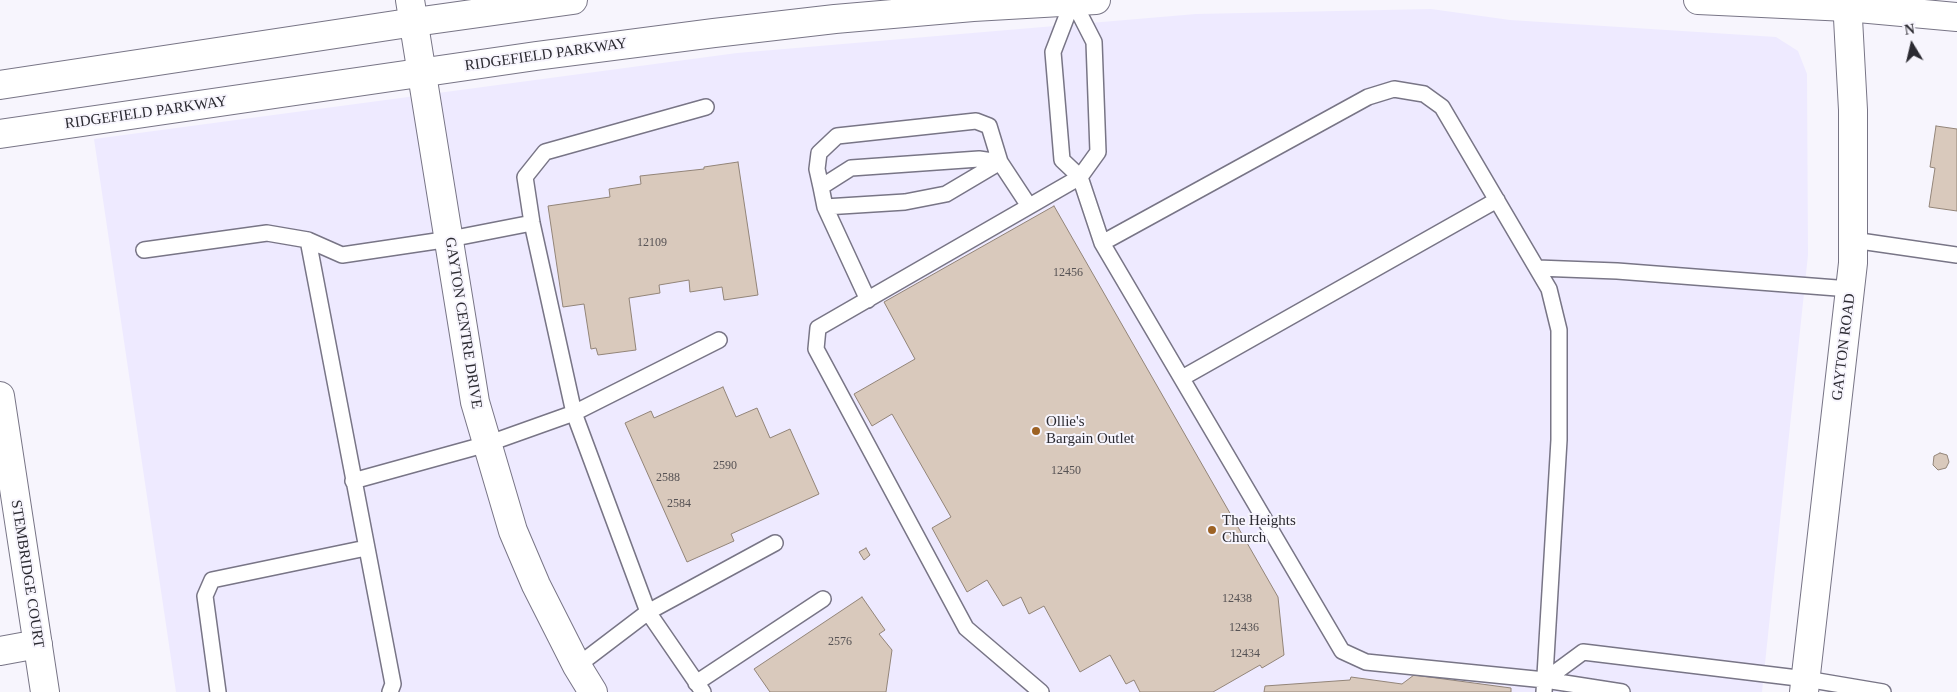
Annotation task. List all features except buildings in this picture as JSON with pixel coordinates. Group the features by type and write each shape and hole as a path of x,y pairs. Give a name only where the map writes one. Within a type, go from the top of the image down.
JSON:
{"main road":[{"path":"0,85 413,11 573,0"},
{"name":"RIDGEFIELD PARKWAY","path":"0,134 566,52 835,19 1081,0"},
{"path":"1698,0 1847,4 1957,17"},
{"name":"GAYTON ROAD","path":"1805,686 1853,263 1853,110 1847,4"},
{"name":"GAYTON CENTRE DRIVE","path":"413,11 475,402 513,531 536,586 584,684"},
{"name":"STEMBRIDGE COURT","path":"0,396 46,692"},
{"path":"0,651 38,644"}],"lane":[{"path":"1081,0 1053,52 1062,160 1080,177 1102,244 1342,651 1366,662 1545,686 1622,692"},
{"path":"1041,692 966,628 816,349 818,328 1080,177 1098,152 1094,42 1081,0"},
{"path":"1102,244 1368,97 1394,89 1424,94 1442,107 1549,289 1559,330 1559,440 1545,686"},
{"path":"706,107 545,152 525,177 532,223 574,413 648,612 700,687 823,599"},
{"path":"868,300 825,207 821,187 818,169 819,153 837,136 976,121 989,126 1000,162 1029,206"},
{"path":"821,187 851,168 979,159 1000,162"},
{"path":"825,207 905,202 946,194 1000,162"},
{"path":"1182,378 1497,200"},
{"path":"144,250 266,233 308,240 342,255 450,239 532,223"},
{"path":"308,240 392,684 390,692"},
{"path":"1853,240 1957,255"},
{"path":"1537,268 1850,289"},
{"path":"353,481 487,444 574,413 719,340"},
{"path":"584,684 648,612 775,543"},
{"path":"218,692 205,596 212,580 366,548"},
{"path":"1545,686 1584,652 1805,686 1883,692"}],"shaded area":[{"path":"1431,9 1510,20 1776,37 1798,51 1807,74 1808,255 1762,692 176,692 94,139 737,53 1196,14"}],"place":[{"name":"Ollie's Bargain Outlet","path":"1036,431"},
{"name":"The Heights Church","path":"1212,530"}]}
